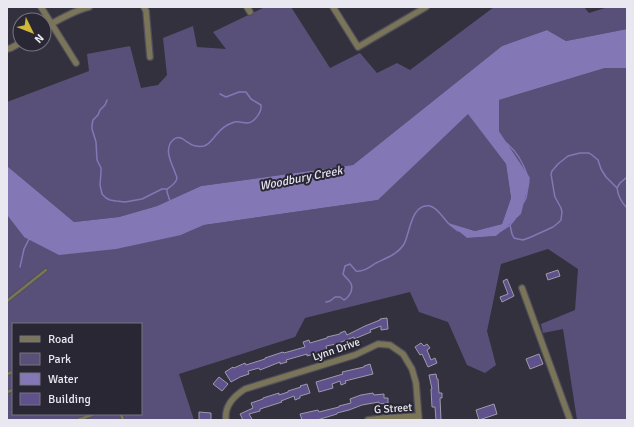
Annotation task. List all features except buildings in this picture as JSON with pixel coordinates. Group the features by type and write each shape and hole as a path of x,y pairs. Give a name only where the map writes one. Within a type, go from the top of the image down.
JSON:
{"street":[{"path":"76,63 52,23 62,17 89,7"},
{"path":"144,7 146,11 150,56"},
{"path":"333,7 358,48 426,7"},
{"path":"522,288 570,420"},
{"name":"Lynn Drive","path":"226,420 225,417 227,406 235,396 245,389 355,355 378,344 390,345 403,354 412,369 416,383 419,418"},
{"name":"G Street","path":"368,420 384,418 419,418"}],"lane":[{"path":"7,301 46,270"},
{"path":"78,420 91,415"}],"green space":[{"path":"265,7 291,7 330,68 360,53 377,73 397,63 410,70 494,7 584,7 589,13 608,7 627,7 627,29 566,41 547,30 502,46 353,165 201,186 157,206 119,217 74,222 7,166 7,102 89,71 87,54 130,46 141,88 158,85 167,75 163,38 193,26 197,47 226,49 213,32"},
{"path":"605,68 627,68 627,420 577,420 563,329 543,333 541,324 575,310 578,269 548,249 501,264 487,331 496,365 485,373 467,365 448,322 419,312 410,292 305,318 295,337 179,374 194,420 7,420 7,215 24,237 181,235 204,225 378,200 468,113 506,164 511,198 502,224 475,231 449,224 467,238 496,236 530,179 499,131 499,100"}],"water":[{"name":"Woodbury Creek","path":"627,29 627,68 605,68 499,100 499,131 530,178 521,214 496,236 467,238 448,223 475,231 502,224 511,198 506,164 468,114 378,200 204,225 181,235 116,249 59,255 24,237 7,215 7,166 74,222 119,217 157,206 201,186 353,165 502,46 547,30 566,41"}],"waterway":[{"path":"107,100 105,105 93,120 92,125 96,142 97,160 101,168 100,185 102,194 106,198 125,202 142,199 162,189 167,189 174,183 177,178 169,154 170,144 173,140 182,138 194,146 204,146 226,126 236,122 250,123 259,114 261,105 251,99 246,92 239,92 226,97 220,94"},
{"path":"505,142 513,149 519,158 528,177"},
{"path":"510,225 514,238 523,240 553,227 561,220 562,212 555,197 551,174 558,164 568,156 580,153 589,153 598,160 606,177 617,188"},
{"path":"627,177 617,188 620,199 627,208"},
{"path":"524,202 529,181"},
{"path":"167,190 170,201"},
{"path":"326,302 335,297 340,297 344,300 350,293 352,286 343,274 345,266 350,264 356,271 362,271 392,255 398,250 404,244 415,214 424,206 433,207 458,231"},
{"path":"501,231 510,225 515,219"},
{"path":"20,267 24,249 29,239"}]}
